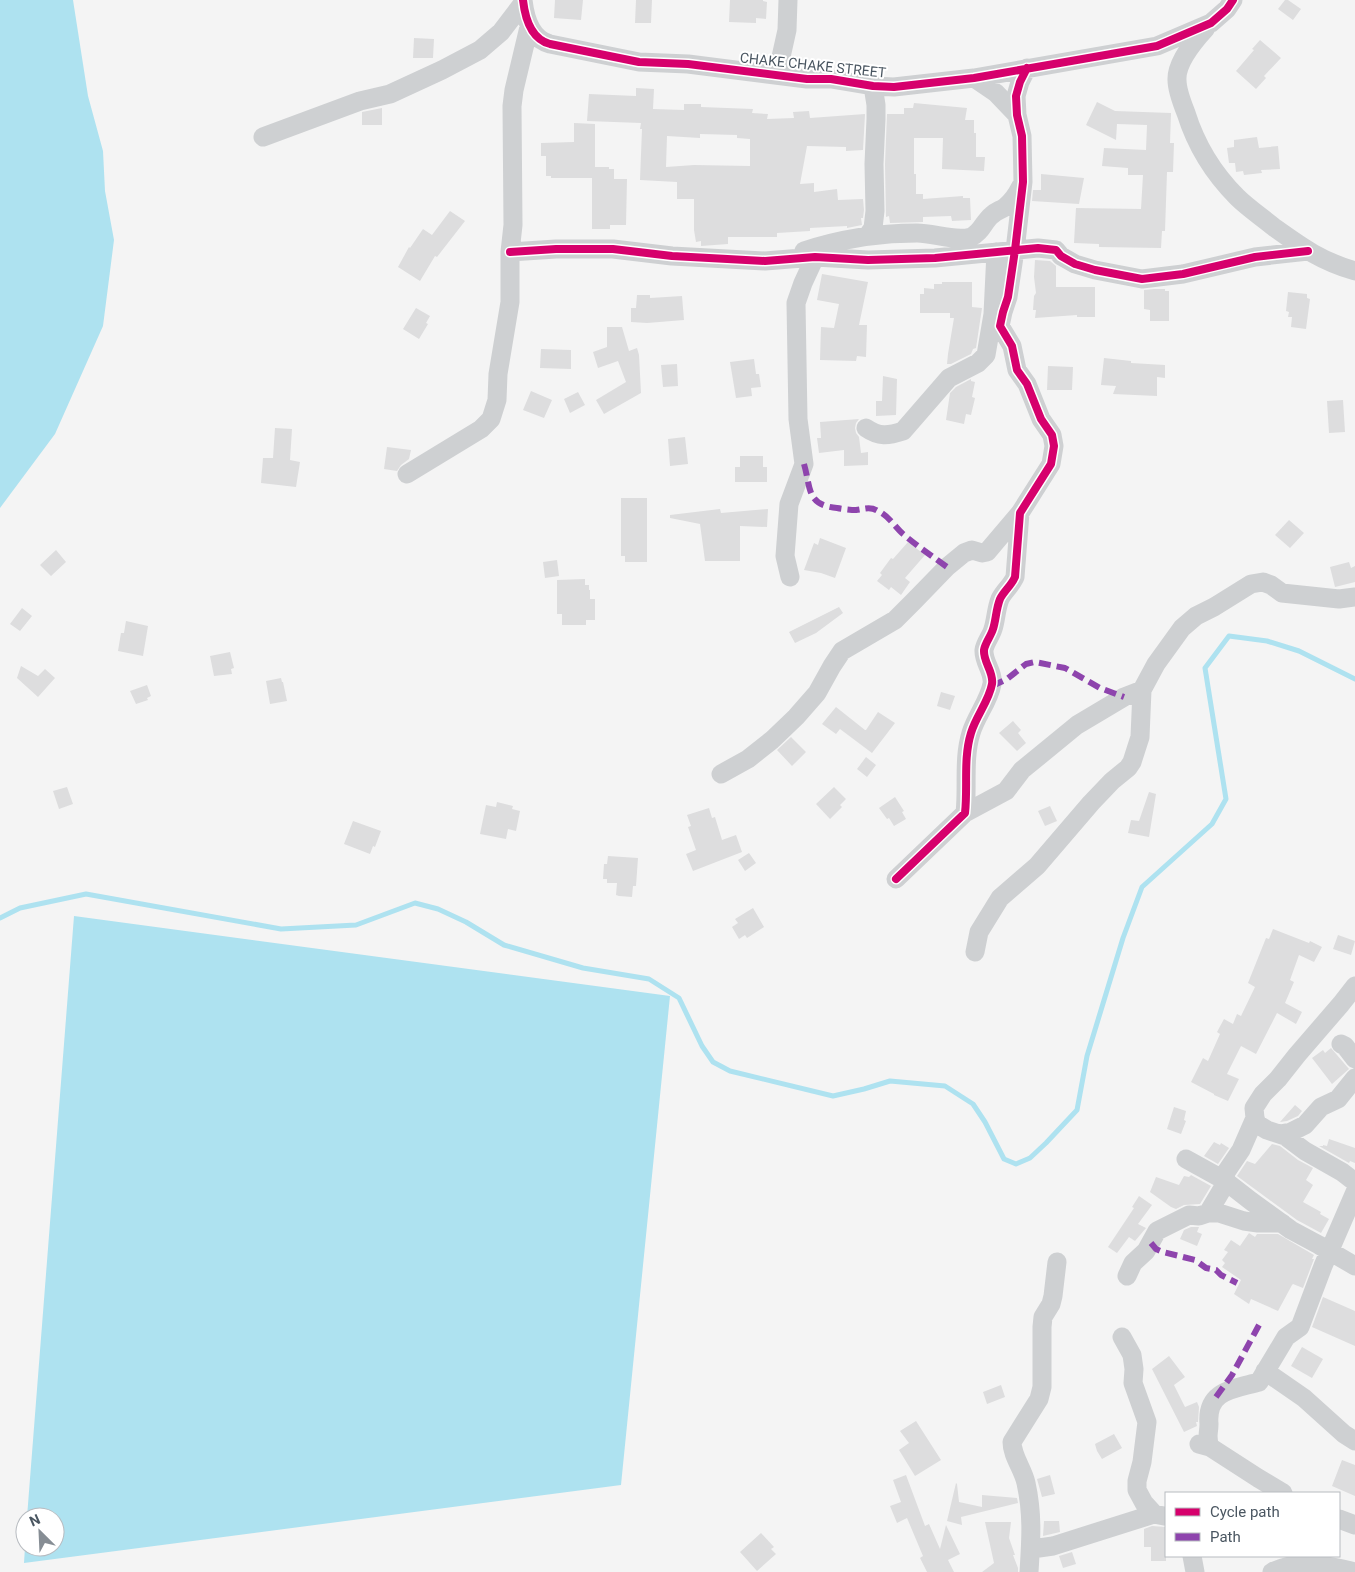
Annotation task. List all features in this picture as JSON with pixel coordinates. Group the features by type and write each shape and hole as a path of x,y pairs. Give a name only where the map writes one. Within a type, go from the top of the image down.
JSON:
{"street":[{"path":"777,75 787,30 788,0"},
{"name":"CHAKE CHAKE STREET","path":"529,27 545,43 639,62 688,64 807,79 831,79 873,86 894,86 974,78 1157,46 1211,23 1227,9 1233,0"},
{"path":"407,474 481,429 491,419 497,400 498,374 510,302 510,252 513,224 512,106 529,27 523,1"},
{"path":"263,137 360,101 390,94 442,70 480,50 501,32 523,1"},
{"path":"1211,23 1193,41 1182,61 1177,79 1191,129 1202,152 1216,173 1237,198 1308,252 1355,271"},
{"path":"866,428 875,434 890,434 903,431 949,378 978,364 983,359 997,320 1008,297 1023,182 1022,136 1017,115 1016,96 1020,82 1028,68"},
{"path":"974,78 1006,101 1017,115"},
{"path":"868,235 873,228 875,211 876,105 873,86"},
{"path":"778,260 821,246 868,235 920,233 969,238 979,231 990,216 1009,204 1023,182"},
{"path":"510,252 556,249 612,249 672,256 765,262 815,257 868,260 935,258 1038,248 1056,250 1075,264 1108,273 1142,279 1183,274 1255,257 1308,252"},
{"path":"721,774 748,759 772,740 796,717 817,693 842,651 895,620 947,567 964,553 972,550 982,553 987,552 1020,514 1051,464 1054,441 1036,410 1027,384 1018,370 1012,346 997,320 996,252"},
{"path":"790,577 785,556 789,504 804,464 798,419 796,303 815,257"},
{"path":"965,813 967,753 970,734 976,717 992,686 985,658 985,648 993,629 1000,601 1015,577 1020,514"},
{"path":"975,952 979,932 1000,898 1038,866 1091,803 1132,762 1140,737 1142,690 1156,664 1182,628 1196,616 1252,584 1263,582 1282,593 1339,599 1355,597"},
{"path":"896,879 965,813 1006,791 1022,770 1077,725 1124,697 1142,690"},
{"path":"1355,986 1336,1011 1263,1094 1254,1108 1257,1124 1267,1130 1280,1134 1355,1182"},
{"path":"1341,1044 1345,1046 1355,1060"},
{"path":"1280,1134 1291,1132 1305,1125 1321,1107 1338,1098 1355,1078"},
{"path":"1208,1213 1248,1137 1255,1118"},
{"path":"1186,1159 1224,1180 1282,1223 1355,1266"},
{"path":"1281,1492 1204,1445 1209,1426 1209,1409 1215,1399 1238,1387 1259,1382 1286,1337 1300,1327 1329,1251 1355,1192"},
{"path":"1127,1276 1133,1263 1146,1252 1157,1231 1189,1215 1226,1214 1244,1221 1282,1223"},
{"path":"1029,1572 1032,1531 1029,1500 1024,1475 1012,1448 1012,1442 1039,1399 1042,1387 1043,1317 1051,1304 1057,1262"},
{"path":"1122,1336 1132,1355 1133,1383 1147,1422 1137,1490 1144,1503 1160,1515"},
{"path":"1265,1371 1304,1398 1344,1434 1355,1441"},
{"path":"1031,1547 1053,1546 1160,1515"},
{"path":"1340,1519 1355,1525"},
{"path":"1192,1557 1195,1572"},
{"path":"1272,1572 1291,1565 1308,1563 1322,1564 1355,1572"}],"water":[{"path":"0,0 73,0 88,96 103,151 105,191 114,240 103,326 55,434 0,508"},
{"path":"74,916 670,996 621,1485 24,1563 24,1557 65,1557 65,1507 28,1507"}],"building":[{"path":"555,0 583,0 581,20 554,18"},
{"path":"636,0 652,0 651,23 635,23"},
{"path":"730,0 763,0 767,2 766,19 756,18 756,23 729,22"},
{"path":"1285,0 1301,9 1293,20 1278,9"},
{"path":"414,38 434,39 433,58 413,58"},
{"path":"1260,40 1281,58 1264,76 1266,78 1256,89 1236,71"},
{"path":"636,88 654,89 653,109 684,110 684,104 701,104 701,107 753,109 752,113 768,114 767,119 794,118 793,112 809,111 810,118 865,114 863,150 846,151 846,147 807,146 800,184 814,183 814,192 837,189 838,200 863,199 862,225 847,228 847,226 810,228 810,231 777,233 777,237 728,237 728,244 701,246 701,241 696,242 694,230 694,199 677,199 677,182 640,180 641,123 587,121 589,94 636,96","holes":["700,134 737,135 737,138 750,139 750,166 694,165 666,167 667,136 700,138"]},
{"path":"1097,102 1115,111 1171,113 1170,143 1174,143 1173,172 1167,172 1165,231 1162,231 1161,248 1099,247 1099,244 1074,243 1076,208 1141,209 1143,175 1128,175 1128,168 1102,166 1104,148 1146,150 1147,125 1117,124 1116,140 1086,125"},
{"path":"914,103 967,108 965,120 974,120 976,157 985,157 984,171 942,169 943,138 914,138 916,194 923,194 923,199 963,196 963,198 970,198 971,220 952,221 951,216 923,217 923,222 890,223 889,216 886,217 885,164 887,114 904,114 904,108 913,108"},
{"path":"382,108 382,125 362,125 362,112"},
{"path":"574,123 595,124 595,167 609,167 609,169 614,169 614,179 627,179 626,225 610,225 610,229 592,229 592,178 551,178 551,176 546,176 546,156 541,156 541,143 574,142"},
{"path":"1257,137 1259,148 1278,146 1280,169 1261,170 1262,173 1244,175 1243,171 1236,172 1235,163 1229,163 1227,148 1234,147 1234,140"},
{"path":"1041,174 1084,178 1079,204 1032,201 1033,190 1041,190"},
{"path":"450,211 465,221 437,257 435,256 420,281 398,267 409,247 423,229 432,235"},
{"path":"1035,260 1050,261 1056,266 1056,287 1095,287 1095,317 1077,317 1077,315 1035,318 1036,310 1033,310 1036,293 1034,277"},
{"path":"822,274 868,282 859,325 867,325 866,357 857,356 856,361 820,360 821,327 834,328 839,304 817,300"},
{"path":"942,282 972,282 972,307 982,308 976,348 973,349 971,354 951,364 947,364 954,318 950,318 950,313 920,313 920,294 924,294 924,288 934,289 934,284 942,284"},
{"path":"1144,290 1169,291 1169,321 1150,321 1150,310 1144,309"},
{"path":"1288,292 1307,294 1307,298 1310,299 1306,329 1291,327 1292,317 1288,317 1289,312 1286,311"},
{"path":"637,295 650,295 650,298 682,296 684,320 647,323 631,322 631,308 636,308"},
{"path":"416,308 430,316 426,323 428,324 419,339 403,329"},
{"path":"607,327 622,327 629,351 637,348 641,393 604,414 596,400 626,382 618,361 598,368 593,352 607,347"},
{"path":"541,349 571,350 571,369 540,368"},
{"path":"1104,358 1131,361 1131,363 1165,365 1165,378 1157,377 1157,396 1113,394 1116,386 1101,385"},
{"path":"754,359 756,374 759,374 761,387 751,388 752,396 736,398 730,362"},
{"path":"677,364 678,386 663,387 661,365"},
{"path":"1048,366 1073,367 1072,390 1047,390"},
{"path":"883,376 897,379 896,415 876,416 876,401 882,401"},
{"path":"971,379 971,381 975,382 972,397 975,398 971,415 966,414 964,424 946,420 950,393 956,387"},
{"path":"531,391 552,400 544,418 523,410"},
{"path":"578,392 585,405 570,413 564,399"},
{"path":"1343,400 1345,432 1329,433 1327,401"},
{"path":"859,419 855,428 859,437 861,453 868,452 868,465 844,466 844,450 819,453 817,438 821,438 820,422"},
{"path":"275,428 292,429 290,460 300,462 296,487 261,483 263,458 273,458"},
{"path":"685,437 688,464 670,466 668,439"},
{"path":"387,447 411,450 409,459 397,471 384,469"},
{"path":"740,456 763,456 763,467 767,467 767,482 735,482 735,467 740,467"},
{"path":"621,498 647,498 647,562 625,562 625,556 621,556"},
{"path":"720,509 721,513 768,509 767,527 740,526 740,561 705,561 700,524 670,518 670,515"},
{"path":"1289,520 1304,533 1290,548 1275,535"},
{"path":"820,538 846,548 835,578 804,570 814,543 818,545"},
{"path":"908,542 925,555 905,578 910,582 901,595 891,587 889,590 877,581 882,575 880,573 891,558 893,559"},
{"path":"56,550 66,562 51,576 40,565"},
{"path":"557,560 559,576 545,578 543,562"},
{"path":"1349,562 1351,568 1355,566 1355,582 1335,587 1330,567"},
{"path":"585,579 585,585 589,585 590,599 595,599 595,620 586,620 586,625 562,625 562,614 557,614 557,580"},
{"path":"839,607 843,613 816,633 795,643 789,632"},
{"path":"22,608 32,616 20,631 10,624"},
{"path":"126,621 148,626 143,656 118,651 121,633 124,633"},
{"path":"230,652 234,668 231,669 232,674 214,676 210,656"},
{"path":"21,666 38,676 45,669 55,678 38,697 17,678"},
{"path":"281,678 287,701 270,704 266,681"},
{"path":"147,685 151,696 147,698 148,700 136,704 130,691"},
{"path":"941,692 955,696 950,710 937,706"},
{"path":"836,707 865,730 878,712 895,723 872,753 840,729 836,734 822,724"},
{"path":"1013,721 1021,730 1018,733 1026,743 1017,751 999,733"},
{"path":"791,737 806,752 792,766 777,750"},
{"path":"866,757 876,765 867,777 857,769"},
{"path":"67,787 73,804 59,809 53,791"},
{"path":"834,787 846,799 840,805 842,807 830,819 816,804"},
{"path":"1149,792 1156,794 1149,837 1128,833 1131,820 1139,821"},
{"path":"895,797 904,811 902,812 906,819 894,826 879,808"},
{"path":"497,802 513,806 512,809 520,811 516,831 508,829 506,839 480,834 486,805 496,807"},
{"path":"1050,806 1057,821 1045,826 1038,811"},
{"path":"709,808 712,818 715,817 722,840 736,835 742,852 693,871 686,854 696,850 688,827 691,826 687,815"},
{"path":"353,821 381,831 370,854 344,844"},
{"path":"749,853 756,863 745,871 738,860"},
{"path":"608,856 638,858 636,886 633,886 632,897 616,895 617,883 607,883 607,879 603,879 604,864 607,864"},
{"path":"753,908 764,927 747,938 745,935 739,939 732,927 738,923 735,919"},
{"path":"1273,929 1322,947 1314,962 1299,955 1290,980 1294,982 1285,1003 1302,1012 1296,1024 1277,1013 1256,1054 1241,1046 1227,1074 1239,1079 1228,1101 1191,1082 1203,1058 1208,1061 1220,1034 1217,1032 1224,1019 1233,1024 1237,1014 1241,1016 1255,987 1248,983 1266,938 1269,939"},
{"path":"1338,935 1355,941 1351,955 1333,949"},
{"path":"1331,1048 1349,1069 1332,1084 1312,1058 1323,1050 1325,1053"},
{"path":"1295,1105 1302,1111 1298,1116 1280,1122"},
{"path":"1174,1107 1186,1111 1184,1120 1186,1121 1181,1134 1167,1129"},
{"path":"1329,1139 1355,1148 1355,1163 1350,1161 1349,1163 1319,1146 1327,1146"},
{"path":"1214,1142 1220,1145 1221,1143 1229,1148 1218,1164 1204,1156"},
{"path":"1272,1144 1280,1146 1298,1160 1313,1168 1306,1180 1313,1185 1303,1202 1329,1219 1321,1233 1297,1220 1237,1176 1247,1161 1255,1164"},
{"path":"1191,1175 1211,1186 1200,1204 1184,1205 1176,1209 1150,1192 1156,1177 1179,1185 1184,1176 1189,1177"},
{"path":"1139,1196 1152,1205 1138,1224 1146,1228 1135,1241 1129,1237 1117,1253 1108,1247 1134,1208 1132,1207"},
{"path":"1191,1227 1199,1227 1197,1232 1202,1234 1197,1246 1180,1239 1184,1230"},
{"path":"1249,1233 1255,1237 1257,1234 1278,1234 1314,1255 1303,1288 1293,1284 1278,1311 1251,1299 1249,1304 1234,1294 1241,1280 1222,1267 1225,1263 1222,1260 1228,1252 1224,1250 1231,1240 1240,1246"},
{"path":"1323,1297 1355,1311 1355,1346 1312,1327"},
{"path":"1302,1347 1323,1359 1312,1378 1291,1366"},
{"path":"1169,1356 1185,1377 1174,1385 1185,1407 1197,1402 1199,1407 1197,1426 1184,1432 1152,1369"},
{"path":"1001,1385 1005,1397 987,1404 983,1392"},
{"path":"916,1421 941,1460 915,1476 899,1450 909,1443 900,1431"},
{"path":"1114,1434 1122,1448 1102,1459 1095,1444"},
{"path":"1342,1460 1355,1465 1355,1496 1332,1486"},
{"path":"906,1475 925,1526 929,1524 940,1549 946,1525 960,1554 948,1560 954,1572 927,1572 920,1558 923,1556 907,1518 897,1523 890,1506 901,1502 893,1480"},
{"path":"1050,1475 1055,1494 1042,1497 1037,1479"},
{"path":"956,1483 959,1502 982,1507 982,1495 1017,1498 1018,1503 961,1517 962,1525 947,1521"},
{"path":"1044,1521 1059,1521 1060,1532 1043,1536"},
{"path":"985,1522 1011,1522 1009,1538 1018,1572 982,1572 994,1563"},
{"path":"1152,1526 1165,1527 1166,1561 1151,1561 1151,1547 1144,1547 1144,1529"},
{"path":"761,1533 774,1547 771,1549 776,1554 757,1571 740,1552"},
{"path":"1072,1552 1076,1564 1063,1568 1059,1556"}],"waterway":[{"path":"0,918 20,908 86,894 281,929 356,925 415,903 438,909 466,922 504,945 583,968 649,979 679,998 702,1046 713,1062 730,1071 833,1096 890,1081 945,1086 973,1104 985,1122 1004,1159 1016,1164 1030,1158 1077,1110 1087,1056 1123,938 1142,887 1212,824 1226,799 1205,668 1229,636 1267,641 1299,651 1355,679"}],"marked path":[{"path":"804,464 809,488 815,499 820,503 846,509 875,509 882,513 908,538 947,567"},
{"path":"992,686 1007,679 1026,664 1035,662 1065,668 1100,688 1124,697"},
{"path":"1151,1243 1156,1249 1195,1260 1206,1268 1216,1270 1221,1275 1237,1283"},
{"path":"1216,1397 1232,1375 1259,1325"}],"cycle path":[{"path":"523,0 525,14 530,27 538,38 550,44 639,62 688,64 807,79 831,79 873,86 894,87 974,78 1157,46 1211,23 1227,9 1233,0"},
{"path":"896,879 965,813 966,763 971,733 992,684 984,650 993,629 1000,599 1015,577 1020,513 1051,464 1054,446 1052,435 1041,419 1027,384 1017,370 1012,346 1000,326 1008,297 1023,182 1022,136 1017,115 1016,96 1027,68"},
{"path":"510,252 556,249 613,249 672,256 765,261 815,257 868,260 935,258 1038,248 1056,250 1061,256 1075,264 1095,270 1142,279 1183,274 1255,257 1308,251"}]}
